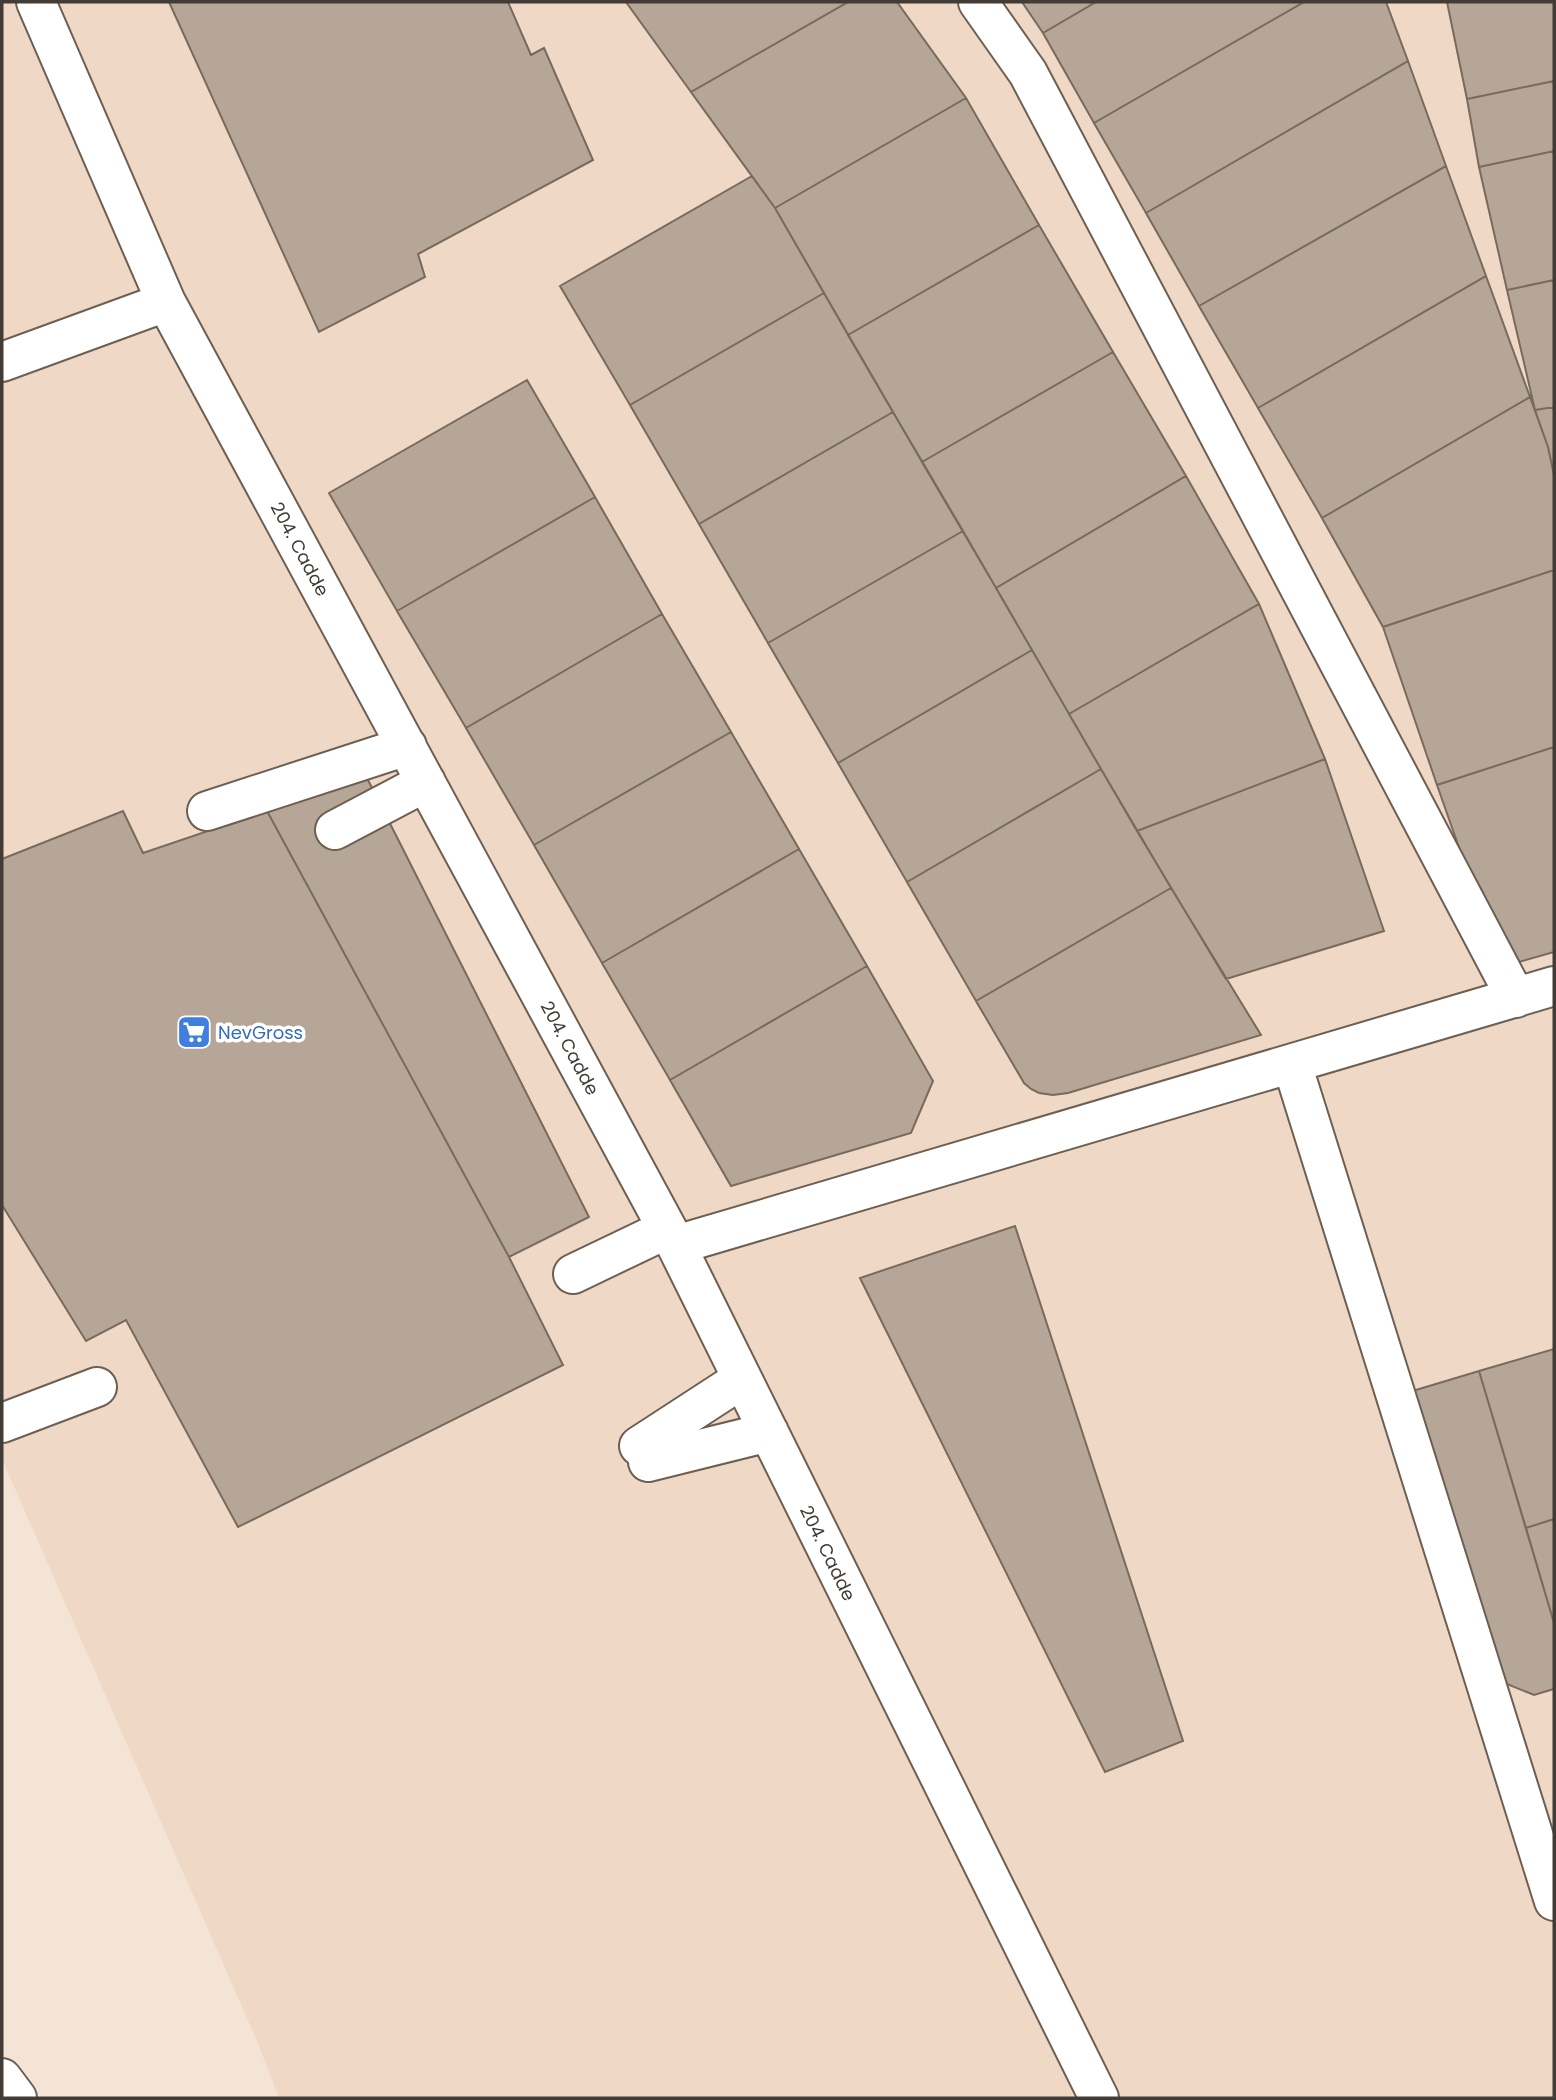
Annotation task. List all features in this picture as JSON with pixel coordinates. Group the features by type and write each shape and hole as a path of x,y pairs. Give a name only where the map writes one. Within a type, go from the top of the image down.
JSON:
{"street":[{"name":"204. Cadde","path":"36,2 166,302 671,1237 1099,2098"},
{"path":"978,2 1028,73 1517,998"},
{"path":"2,362 166,302"},
{"path":"207,811 407,746"},
{"path":"335,830 426,782"},
{"path":"573,1273 671,1237 1292,1064 1554,986"},
{"path":"1292,1064 1554,1901"},
{"path":"742,1379 643,1454 769,1432"},
{"path":"2,1423 97,1387"},
{"path":"2,2078 17,2098"}],"shaded area":[{"path":"2,2 1554,2 1554,2098 279,2098 257,2041 2,1459"}],"building":[{"path":"169,2 508,2 531,55 544,48 593,160 418,254 425,277 319,332"},
{"path":"626,2 848,2 691,92"},
{"path":"848,2 897,2 966,98 775,208 691,92"},
{"path":"1022,2 1096,2 1043,33"},
{"path":"1096,2 1304,2 1094,123 1043,33"},
{"path":"1304,2 1386,2 1408,61 1146,213 1094,123"},
{"path":"1447,2 1554,2 1554,81 1467,99"},
{"path":"1408,61 1446,166 1199,306 1146,213"},
{"path":"1554,81 1554,151 1479,167 1467,99"},
{"path":"966,98 1039,225 848,335 775,208"},
{"path":"1554,151 1554,280 1507,290 1479,167"},
{"path":"1446,166 1486,276 1258,408 1199,306"},
{"path":"752,176 775,208 824,293 630,405 560,286"},
{"path":"1039,225 1113,352 922,462 848,335"},
{"path":"1486,276 1530,397 1322,518 1258,408"},
{"path":"1554,280 1554,407 1535,410 1507,290"},
{"path":"824,293 893,412 699,524 630,405"},
{"path":"1113,352 1186,476 996,588 922,462"},
{"path":"527,380 595,497 397,611 329,493"},
{"path":"1530,397 1548,447 1554,475 1554,570 1383,627 1322,518"},
{"path":"1554,407 1554,475 1535,410"},
{"path":"893,412 963,531 768,643 699,524"},
{"path":"1186,476 1259,604 1069,714 996,588"},
{"path":"595,497 662,614 466,728 397,611"},
{"path":"963,531 1032,650 838,763 768,643"},
{"path":"1554,570 1554,747 1437,785 1383,627"},
{"path":"1259,604 1325,759 1137,831 1069,714"},
{"path":"662,614 731,732 534,845 466,728"},
{"path":"1032,650 1101,769 907,882 838,763"},
{"path":"731,732 799,849 602,963 534,845"},
{"path":"1554,747 1554,952 1501,967 1437,785"},
{"path":"1325,759 1384,931 1226,979 1137,831"},
{"path":"1101,769 1171,888 976,1001 907,882"},
{"path":"367,778 589,1217 509,1257 267,811"},
{"name":"NevGross","path":"123,811 143,853 267,811 509,1257 563,1365 238,1527 126,1320 86,1341 2,1205 2,859"},
{"path":"799,849 867,966 670,1080 602,963"},
{"path":"1171,888 1261,1035 1068,1093 1053,1095 1031,1089 1024,1083 976,1001"},
{"path":"867,966 933,1081 911,1133 731,1186 670,1080"},
{"path":"1015,1226 1183,1741 1105,1772 860,1278"},
{"path":"1554,1349 1554,1519 1526,1528 1479,1371"},
{"path":"1479,1371 1554,1623 1554,1689 1534,1695 1492,1678 1406,1393"},
{"path":"1554,1519 1554,1623 1526,1528"}],"place":[{"name":"NevGross","path":"194,1032"}]}
